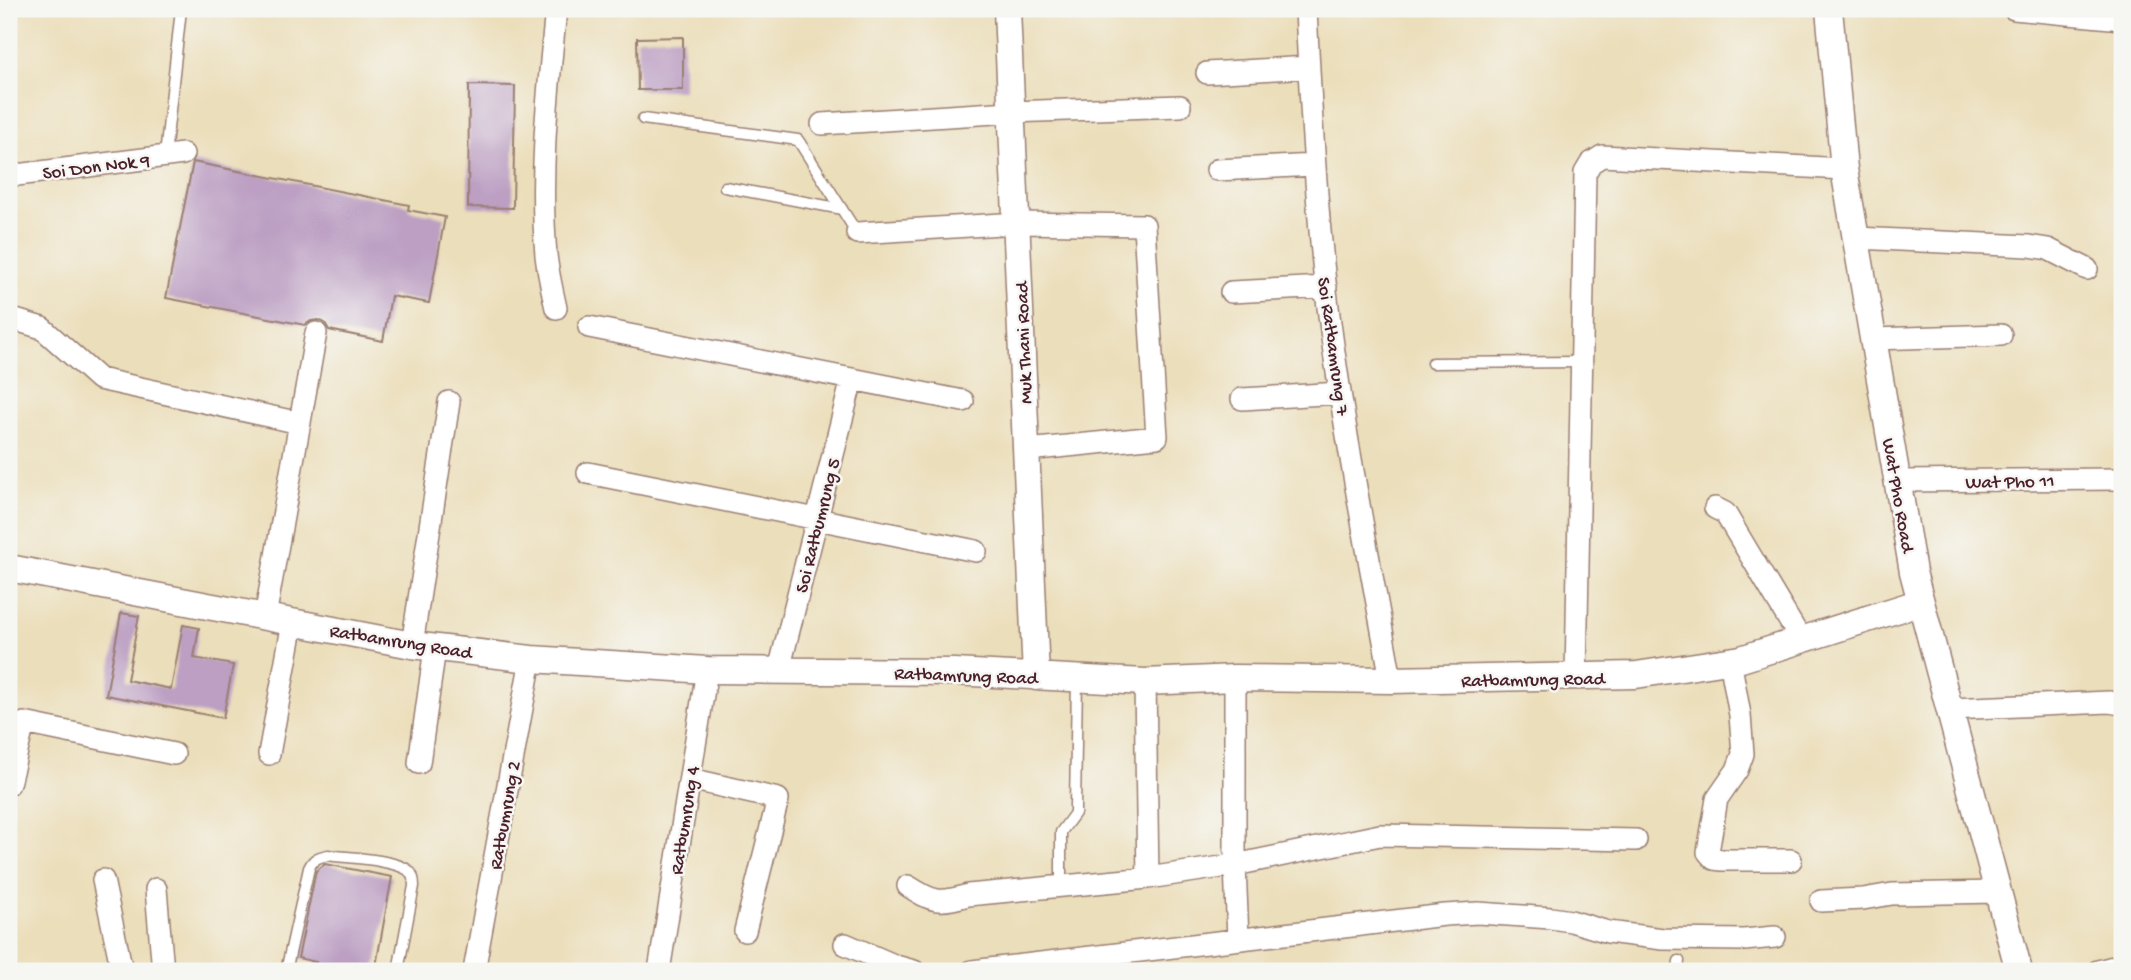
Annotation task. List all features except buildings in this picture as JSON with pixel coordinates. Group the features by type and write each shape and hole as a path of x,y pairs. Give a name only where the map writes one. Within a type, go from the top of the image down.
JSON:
{"street":[{"path":"556,9 545,114 544,230 546,259 556,308"},
{"name":"Muk Thani Road","path":"1007,9 1037,677"},
{"name":"Soi Ratbamrung 7","path":"1306,9 1314,165 1326,287 1340,393 1391,680"},
{"name":"Wat Pho Road","path":"1829,9 1844,169 1913,572 2019,971"},
{"path":"2023,9 2122,19"},
{"path":"1207,73 1309,67"},
{"path":"822,124 1011,112 1180,106"},
{"name":"Soi Don Nok 9","path":"9,177 174,155"},
{"path":"1576,678 1585,173 1591,163 1602,156 1844,169"},
{"path":"1217,170 1314,165"},
{"path":"856,233 1018,223 1144,225 1157,437 1027,450"},
{"path":"1856,238 2038,247 2062,255 2087,270"},
{"path":"1231,292 1326,287"},
{"path":"9,318 42,328 99,379 300,423"},
{"path":"589,327 963,401"},
{"path":"265,617 316,333"},
{"path":"1873,340 2001,335"},
{"name":"Soi Ratbumrung 5","path":"779,670 852,379"},
{"path":"1242,399 1340,393"},
{"path":"419,763 424,646 449,402"},
{"path":"588,472 976,551"},
{"name":"Wat Pho 11","path":"1897,481 2122,479"},
{"path":"1715,508 1725,513 1801,640"},
{"name":"Ratbamrung Road","path":"9,568 424,646 531,659 707,670 954,672 1145,682 1235,678 1391,680 1636,676 1730,660 1922,602"},
{"path":"269,754 293,622"},
{"name":"Ratbumrung 2","path":"474,971 531,659"},
{"path":"1730,660 1740,715 1743,754 1740,765 1717,799 1708,852 1714,859 1722,860 1791,860"},
{"name":"Ratbumrung 4","path":"659,971 707,670"},
{"path":"1235,678 1235,865 1238,939"},
{"path":"1145,682 1148,878"},
{"path":"1950,709 2109,702 2122,704"},
{"path":"9,784 24,723 174,754"},
{"path":"690,779 778,799 745,931"},
{"path":"908,886 929,899 949,901 968,895 1148,878 1235,865 1380,835 1636,840"},
{"path":"103,880 122,971"},
{"path":"156,890 163,971"},
{"path":"1821,901 1863,899 1892,894 1998,892"},
{"path":"972,971 1478,913 1571,921 1608,932 1663,939 1744,940 1775,937"},
{"path":"845,944 896,967 914,971"},
{"path":"2098,971 2122,965"}],"lane":[{"path":"174,155 181,9"},
{"path":"643,119 798,140 856,233"},
{"path":"725,187 842,209"},
{"path":"1432,363 1581,362"},
{"path":"1061,886 1061,832 1075,808 1077,679"},
{"path":"286,971 309,868 312,861 328,855 390,864 409,871 413,877 414,886 398,971"}]}
